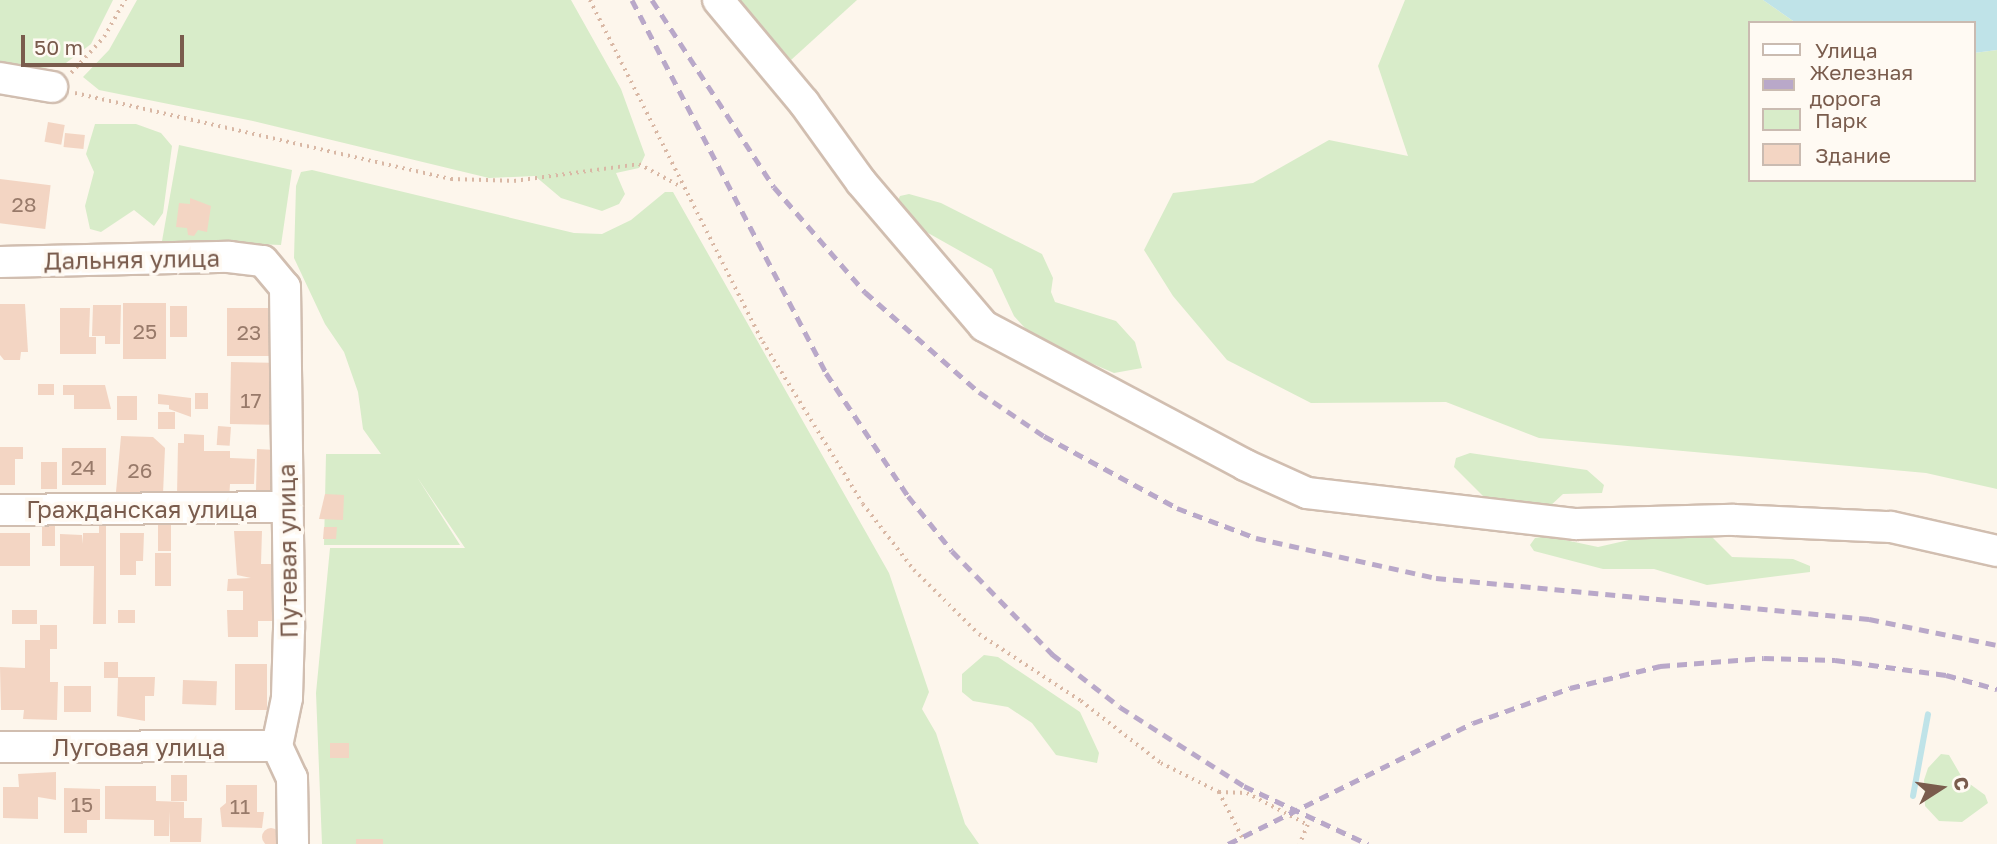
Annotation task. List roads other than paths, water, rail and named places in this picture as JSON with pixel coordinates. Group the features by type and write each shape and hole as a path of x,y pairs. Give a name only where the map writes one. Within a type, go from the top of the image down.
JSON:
{"street":[{"path":"718,0 804,103 861,181 984,326 1245,465 1307,493 1576,524 1734,520 1891,527 1997,551"},
{"path":"0,78 52,87"},
{"name":"Дальняя улица","path":"0,262 175,257 263,261"},
{"name":"Путевая улица","path":"263,261 285,288 287,698 277,746"},
{"name":"Гражданская улица","path":"0,510 284,507"},
{"path":"277,746 292,778 293,844"},
{"name":"Луговая улица","path":"0,747 277,746"}],"water":[{"path":"1763,0 1997,0 1997,50 1976,53 1976,21 1793,21"}],"waterway":[{"path":"1913,796 1928,714"}],"railway":[{"path":"632,0 826,373 908,496 952,551 1052,654 1120,707 1244,786 1368,844"},
{"path":"652,0 774,187 865,292 979,392 1044,436 1177,508 1256,538 1436,578 1869,619 1997,645"},
{"path":"1228,844 1473,723 1570,688 1660,666 1764,658 1835,660 1946,675 1997,689"}]}
